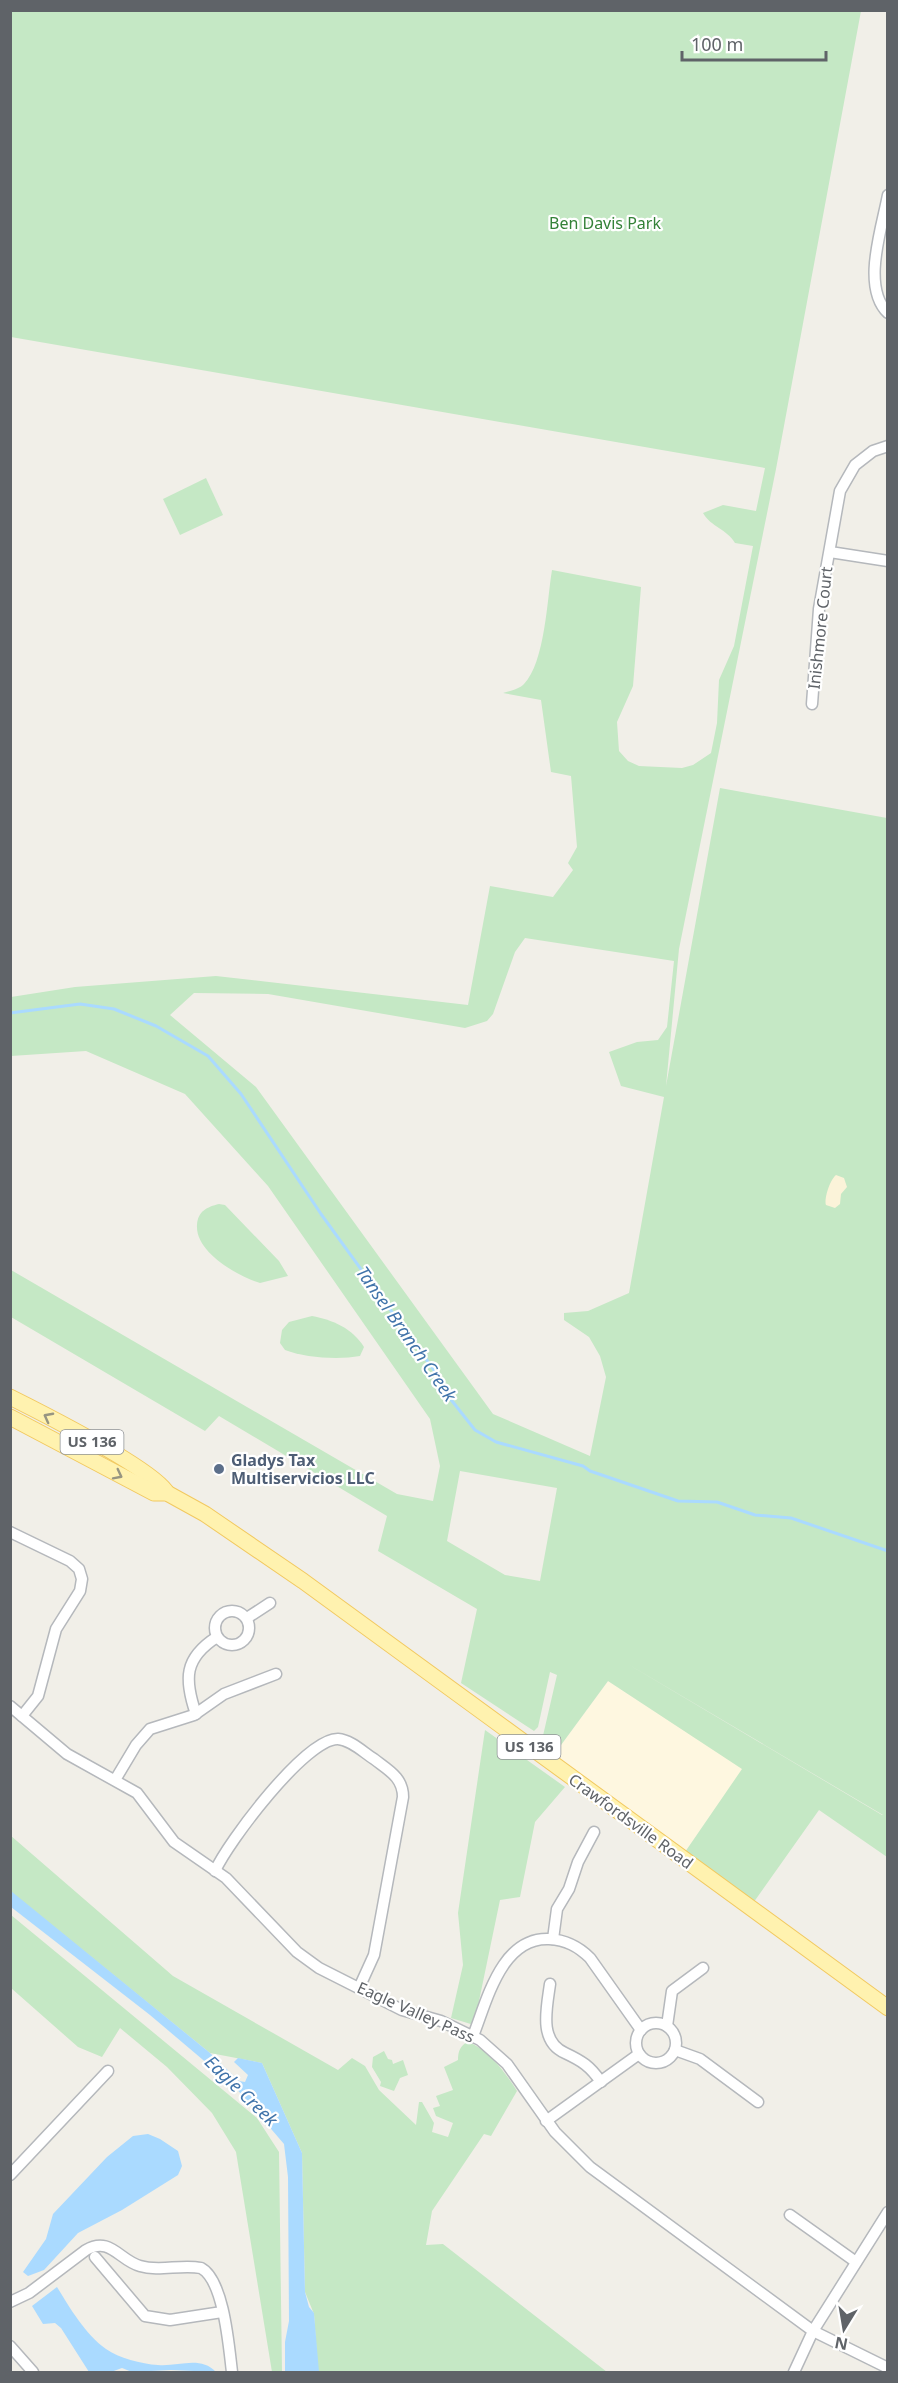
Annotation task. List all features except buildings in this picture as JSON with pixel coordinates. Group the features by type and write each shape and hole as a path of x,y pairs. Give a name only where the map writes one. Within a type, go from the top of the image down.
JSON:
{"main road":[{"name":"Crawfordsville Road","path":"10,1397 134,1466 162,1484 167,1493"},
{"name":"Crawfordsville Road","path":"10,1418 154,1493 167,1493 205,1514 335,1604 888,2008"}],"street":[{"path":"885,310 876,296 874,278 888,195"},
{"name":"Inishmore Court","path":"812,704 818,620 839,495 847,476 867,455 888,446"},
{"path":"830,552 888,561"},
{"path":"12,1533 70,1561 79,1569 82,1582 80,1591 56,1629 38,1696 22,1716"},
{"path":"247,1618 270,1604"},
{"path":"236,1611 247,1618 249,1631 242,1642 228,1645 217,1637 215,1622 224,1612 236,1611"},
{"path":"196,1714 188,1687 189,1670 200,1650 217,1637"},
{"path":"115,1780 136,1744 150,1729 196,1714 224,1694 276,1674"},
{"name":"Eagle Valley Pass","path":"10,1706 67,1754 130,1787 144,1800 174,1842 241,1892 311,1964 402,2010 441,2021 473,2036 507,2064 546,2121 590,2167 813,2331 888,2368"},
{"path":"215,1871 262,1803 296,1766 325,1741 339,1739 349,1742 392,1773 402,1788 374,1955 359,1988"},
{"path":"553,1939 557,1909 569,1889 578,1862 594,1832"},
{"path":"473,2036 506,1960 526,1944 553,1939 572,1944 590,1958 641,2030"},
{"path":"667,2026 653,2024 641,2030 636,2042 639,2054 648,2061 659,2063 669,2059 675,2050 675,2037 667,2026 672,1991 704,1968"},
{"path":"550,1984 546,2015 548,2035 561,2051 584,2061 601,2082"},
{"path":"675,2050 700,2058 758,2102"},
{"path":"546,2121 639,2054"},
{"path":"10,2175 108,2071"},
{"path":"794,2373 813,2331 888,2212"},
{"path":"790,2216 856,2262"},
{"path":"10,2302 30,2293 88,2248 101,2245 117,2251 125,2259 140,2266 195,2267 206,2271 211,2278 222,2312 232,2373"},
{"path":"95,2257 145,2316 170,2320 222,2312"},
{"path":"10,2346 33,2373"}],"shaded area":[{"path":"608,1681 743,1769 683,1855 550,1760"}],"green space":[{"name":"Ben Davis Park","path":"11,11 861,11 776,469 679,949 666,1086 720,788 887,818 887,1857 819,1810 751,1906 683,1855 742,1769 608,1681 550,1760 539,1753 557,1675 550,1672 538,1727 534,1731 461,1683 477,1609 378,1551 387,1516 219,1416 205,1431 11,1317 11,1270 397,1494 433,1501 440,1466 430,1419 268,1186 185,1094 86,1051 11,1056 11,997 75,987 216,976 468,1005 490,886 553,897 573,870 568,863 577,847 571,776 551,772 541,700 503,693 522,686 537,661 544,630 552,570 641,587 633,686 617,722 619,751 628,761 639,766 682,768 693,765 711,753 717,723 719,680 734,646 753,546 735,543 703,513 723,505 756,511 765,468 11,337","holes":["525,938 674,961 667,1027 658,1040 637,1042 609,1052 621,1086 664,1097 629,1293 588,1311 564,1313 564,1320 589,1337 600,1356 606,1377 590,1456 493,1414 256,1087 170,1015 194,993 268,994 465,1028 487,1021 493,1014 515,952","460,1471 557,1488 540,1581 505,1575 447,1541","621,1660 883,1815 882,1815"]},
{"path":"206,478 223,515 180,535 163,499"},
{"path":"219,1204 225,1205 279,1261 288,1276 260,1283 229,1269 210,1253 198,1235 197,1225 199,1216 204,1210"},
{"path":"312,1316 335,1323 354,1335 364,1347 360,1356 322,1358 285,1350 280,1343 282,1330 289,1322"},
{"path":"485,1730 565,1787 535,1822 520,1897 500,1900 474,2025 451,2018 463,1965 458,1913"},
{"path":"10,1835 173,1976 338,2070 352,2058 365,2066 379,2090 416,2125 419,2102 422,2102 434,2123 432,2132 448,2137 453,2123 436,2116 433,2108 440,2106 436,2096 453,2090 444,2067 458,2060 460,2049 468,2042 490,2056 517,2091 491,2136 484,2134 432,2211 426,2245 443,2244 607,2372 318,2372 314,2314 305,2292 302,2153 262,2063 210,2053 11,1892"},
{"path":"11,1915 257,2118 279,2152 282,2372 272,2372 236,2152 212,2113 167,2067 120,2028 102,2057 78,2047 11,1988"},
{"path":"384,2051 393,2064 403,2060 408,2075 400,2078 394,2091 380,2086 381,2082 372,2067 373,2057"}],"sand":[{"path":"836,1175 844,1178 847,1187 841,1194 840,1204 835,1208 826,1205 826,1202 830,1185"}],"water":[{"name":"Eagle Creek","path":"11,1891 210,2053 239,2081 245,2082 248,2075 234,2062 238,2058 262,2063 302,2153 305,2292 309,2307 314,2313 319,2372 285,2372 285,2342 289,2321 288,2177 284,2144 235,2087 150,2015 11,1907"},
{"path":"148,2134 178,2151 182,2166 178,2175 122,2210 78,2233 44,2270 28,2276 23,2272 46,2239 53,2214 107,2157 133,2136"},
{"path":"57,2287 85,2328 98,2343 111,2352 131,2360 151,2364 203,2364 216,2372 171,2370 132,2372 122,2368 111,2372 89,2372 61,2328 55,2323 43,2324 32,2306"}],"waterway":[{"name":"Tansel Branch Creek","path":"10,1013 80,1004 114,1009 156,1026 208,1056 241,1094 321,1214 439,1377 441,1387 475,1430 496,1442 583,1466 590,1471 678,1501 717,1502 755,1515 791,1518 888,1551"}],"place":[{"name":"Gladys Tax Multiservicios LLC","path":"219,1469"}]}
